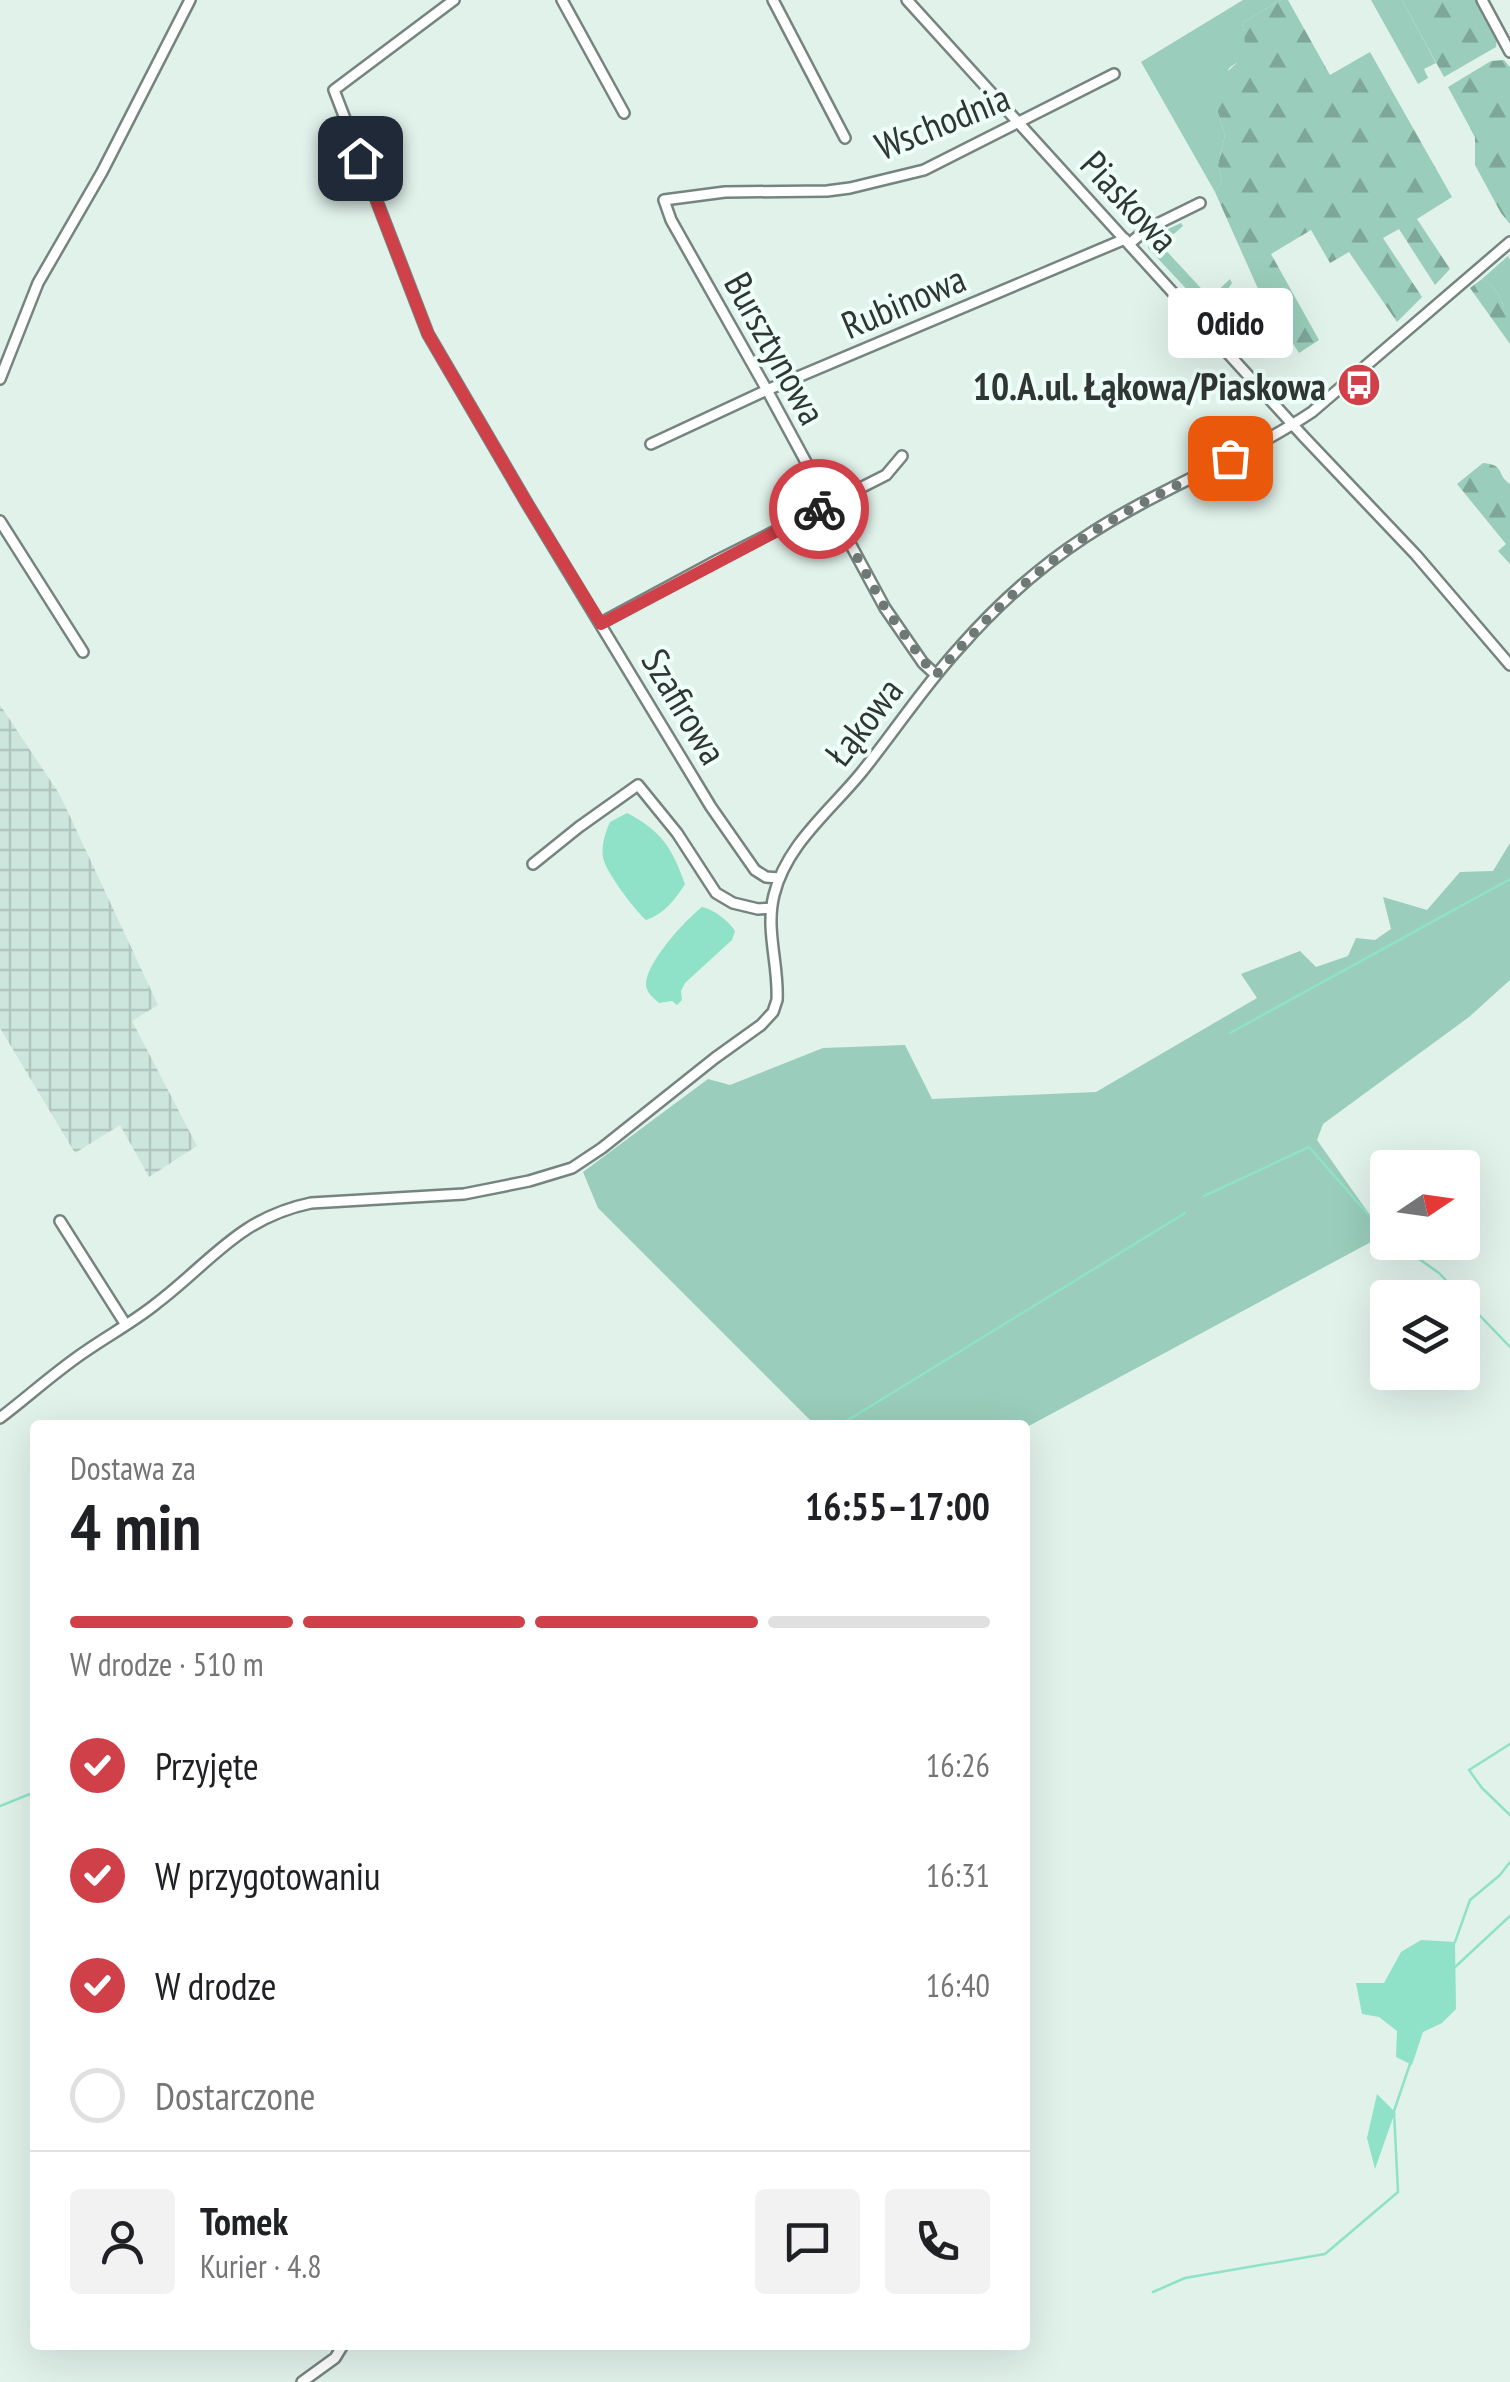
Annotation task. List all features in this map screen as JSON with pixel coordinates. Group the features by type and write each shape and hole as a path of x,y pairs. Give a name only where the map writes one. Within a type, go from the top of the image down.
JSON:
{"street":[{"path":"0,379 38,283 102,172 190,0"},
{"name":"Szafirowa","path":"454,0 334,90 428,334 711,807 755,870 779,878"},
{"path":"562,0 624,113"},
{"path":"773,0 845,138"},
{"name":"Piaskowa","path":"907,0 1416,555 1510,665"},
{"path":"1482,0 1510,52"},
{"name":"Wschodnia","path":"664,200 726,192 827,191 924,170 1114,74"},
{"name":"Bursztynowa","path":"664,200 671,220 885,608 936,675"},
{"name":"Rubinowa","path":"650,444 767,390 1127,241 1200,203"},
{"name":"Łąkowa","path":"126,1325 155,1306 233,1238 276,1212 312,1203 464,1194 529,1182 572,1168 761,1025 773,1012 778,990 771,908 790,854 853,784 960,647 1038,571 1084,538 1116,517 1294,424 1510,242"},
{"path":"601,624 886,475 902,456"},
{"path":"0,521 83,652"},
{"path":"533,864 638,785 677,833 716,893 758,909 771,908"},
{"path":"0,1418 64,1367 126,1325 60,1221"},
{"path":"302,2382 340,2350"}],"shaded area":[{"path":"0,705 60,795 158,1005 132,1021 197,1146 149,1177 120,1125 75,1153 0,1028"},
{"path":"627,813 664,842 685,884 669,906 646,920 616,883 603,856 610,822"},
{"path":"702,907 729,923 735,931 732,940 685,983 677,1005 672,1001 659,1003 647,990 652,965"},
{"path":"1421,1940 1455,1942 1456,2009 1442,2023 1423,2032 1412,2065 1396,2057 1397,2031 1379,2017 1362,2014 1356,1983 1384,1983 1401,1952"},
{"path":"1377,2094 1395,2112 1375,2169 1367,2138"}],"green space":[{"path":"1243,0 1281,0 1242,23 1247,45 1242,59 1229,68 1217,109 1225,135 1218,165 1222,182 1215,192 1141,62"},
{"path":"1281,0 1288,0 1330,75 1370,52 1452,197 1417,219 1450,269 1435,285 1399,229 1383,238 1422,297 1397,322 1349,252 1330,263 1311,230 1271,254 1319,340 1299,353 1259,291 1215,192 1222,182 1218,165 1225,135 1217,109 1216,85 1243,53 1242,23"},
{"path":"1371,0 1402,0 1436,63 1424,69 1428,78 1418,84"},
{"path":"1402,0 1476,0 1497,38 1496,47 1444,77"},
{"path":"1504,60 1510,67 1510,224 1475,165 1475,137 1448,87 1491,61"},
{"path":"1181,223 1183,226 1161,245 1210,298 1230,279 1232,283 1226,292 1229,303 1210,314 1148,248 1153,236"},
{"path":"1508,256 1510,307 1504,307 1496,291 1482,279"},
{"path":"1482,279 1496,291 1504,307 1510,307 1510,344 1470,288"},
{"path":"1483,463 1498,468 1510,484 1510,564 1498,551 1506,544 1457,484"},
{"path":"1510,843 1510,980 1469,1017 1323,1124 1317,1140 1370,1215 1370,1243 1030,1425 1030,1420 810,1420 598,1208 583,1172 708,1079 730,1085 823,1048 905,1045 932,1099 1096,1092 1257,998 1241,974 1300,951 1316,967 1348,956 1356,938 1375,940 1391,929 1383,897 1427,910 1460,872 1493,871"}],"waterway":[{"path":"1230,1033 1510,879"},
{"path":"1204,1196 1309,1147 1370,1216"},
{"path":"848,1420 1185,1213"},
{"path":"1421,1260 1439,1273 1510,1347"},
{"path":"1510,1744 1469,1770 1510,1815"},
{"path":"0,1806 30,1794"},
{"path":"1455,1942 1470,1900 1510,1862"},
{"path":"1454,1968 1510,1916"},
{"path":"1153,2292 1185,2278 1325,2254 1398,2192 1394,2111 1410,2064"}],"way so far":[{"path":"819,509 828,504 885,608 936,675 998,607 1059,555 1116,517 1230,458"}],"place":[{"name":"10.A.ul. Łąkowa/Piaskowa","path":"1359,385"},
{"name":"Odido","path":"1230,458"}],"route":[{"path":"360,158 428,334 601,624 819,509"}]}
